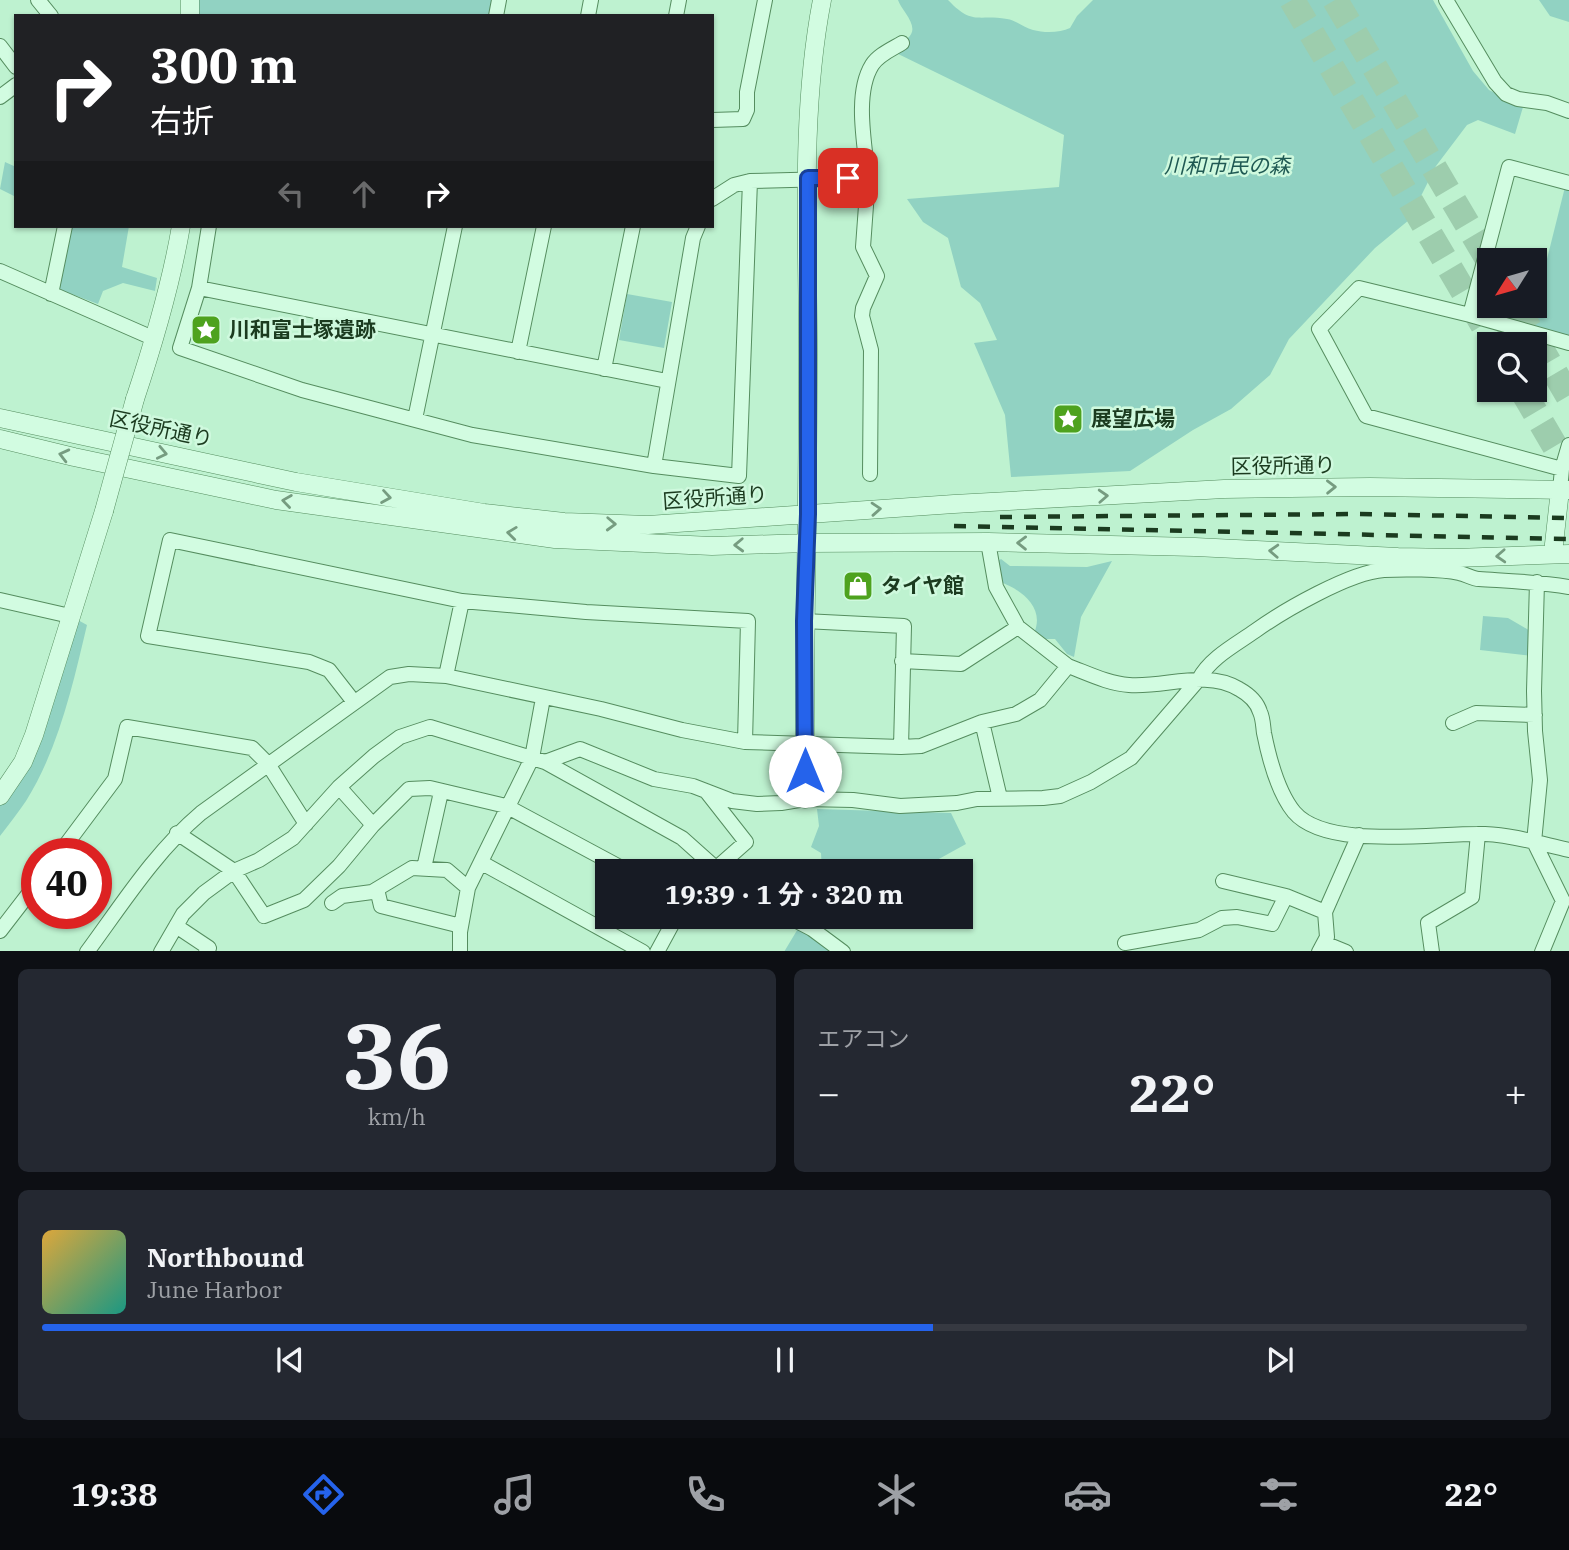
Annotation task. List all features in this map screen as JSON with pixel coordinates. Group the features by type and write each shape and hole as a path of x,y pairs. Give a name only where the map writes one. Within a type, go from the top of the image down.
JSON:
{"street":[{"path":"38,0 49,14"},
{"path":"714,120 743,120 747,110 747,92 765,0"},
{"path":"805,799 804,621 808,514 810,78 822,0"},
{"path":"1446,0 1495,82 1506,94 1518,99 1548,103 1569,111"},
{"path":"870,474 872,350 862,316 863,307 877,276 863,247 868,178 861,92 872,64 902,43"},
{"path":"0,46 14,64"},
{"path":"1470,315 1508,167 1569,183"},
{"path":"714,199 734,185 750,181 868,178"},
{"path":"209,228 199,288 180,348 302,390 472,435 654,466 739,476 750,181"},
{"path":"51,294 65,228"},
{"path":"0,796 23,762 34,735 155,338 181,228"},
{"path":"415,419 455,228"},
{"path":"518,352 544,228"},
{"path":"604,369 634,228"},
{"path":"654,466 667,381 693,238 697,228"},
{"path":"0,271 155,338"},
{"path":"199,288 667,381"},
{"path":"1562,469 1366,416 1319,330 1359,288 1470,315 1569,344"},
{"name":"区役所通り","path":"0,418 296,482 484,513 564,522 648,525 1224,489 1370,487 1564,490"},
{"name":"区役所通り","path":"0,439 276,500 555,538 712,546 988,542 1195,547 1457,565 1561,554"},
{"path":"1561,554 1564,490 1562,469 1569,445"},
{"path":"354,702 329,670 309,662 148,636 170,540 462,601 586,612 748,621 745,742"},
{"path":"988,542 996,587 1017,627 1068,666 1092,676 1128,685 1199,679 1223,682 1240,690 1255,702 1261,713 1275,773 1286,800 1296,814 1312,825 1359,835 1400,838 1478,834 1507,836 1569,850"},
{"path":"538,760 580,749 631,771 733,801 757,804 805,799 853,800 900,806 1060,796 1115,769 1131,758 1214,660 1276,616 1310,597 1353,579 1382,570 1457,565 1475,579 1537,582 1569,587"},
{"path":"1537,582 1535,715 1541,780 1534,842 1563,901 1542,951"},
{"path":"0,600 70,616"},
{"path":"446,676 462,601"},
{"path":"804,621 904,626 901,747"},
{"path":"902,661 961,664 1017,627"},
{"path":"87,951 162,849 177,833 390,677 409,674 446,676 745,742 901,747 921,746 982,722 1016,714 1040,700 1068,666"},
{"path":"460,951 461,926 468,888 482,863 506,806 538,760 543,698"},
{"path":"1453,723 1476,713 1535,715"},
{"path":"982,722 1000,798"},
{"path":"71,838 114,779 127,727 252,748 268,764 306,824"},
{"path":"161,951 190,906 234,871 280,848 339,787 374,756 400,737 430,727 538,760 682,838 704,859"},
{"path":"339,787 373,825"},
{"path":"177,833 234,871 264,916 303,900 339,866 373,825 409,789 430,788 506,806 605,859"},
{"path":"705,791 746,842 728,859"},
{"path":"424,868 441,792"},
{"path":"1432,951 1428,923 1472,897 1478,834"},
{"path":"1346,951 1321,947 1327,937 1325,912 1359,835"},
{"path":"482,863 643,951"},
{"path":"332,903 342,896 372,892 412,868 447,870 468,888"},
{"path":"1223,881 1286,897 1325,912"},
{"path":"377,889 381,906 461,926"},
{"path":"1125,943 1199,930 1222,918 1237,917 1272,925 1286,897"},
{"path":"0,931 21,904"},
{"path":"176,926 209,948 206,951"},
{"path":"657,951 669,929"},
{"path":"812,929 843,951"}],"green space":[{"path":"196,0 492,0 489,14 195,14"},
{"name":"川和市民の森","path":"898,0 948,0 970,16 1010,20 1030,29 1047,32 1070,28 1077,16 1093,0 1433,0 1473,71 1489,90 1523,107 1515,134 1478,120 1467,125 1436,166 1409,220 1375,248 1289,339 1270,375 1231,409 1130,471 1011,477 1005,415 974,343 997,340 980,303 961,287 948,238 923,222 907,199 1059,187 1064,135 890,50 912,33 911,23"},
{"path":"1539,0 1569,0 1569,22 1550,16"},
{"path":"5,162 14,166 14,196 0,189"},
{"path":"1565,187 1569,188 1569,338 1515,324 1516,318 1547,318 1547,259"},
{"path":"72,228 129,228 122,267 157,278 155,291 123,283 103,291 98,304 58,289"},
{"path":"627,294 672,302 664,348 619,340"},
{"path":"1001,559 1010,566 1087,567 1112,561 1081,617 1074,657 1067,654 1055,639 1041,639 1034,633 1037,616 1034,609 1024,596 1003,583 998,561"},
{"path":"1483,616 1508,618 1532,632 1532,656 1480,650"},
{"path":"76,619 87,625 56,738 38,781 0,836 0,802"},
{"path":"817,809 951,813 966,844 939,859 821,859 821,853 811,847 819,826"},
{"path":"798,929 802,929 833,951 785,951"}],"tunnel":[{"path":"1292,0 1487,332"},
{"path":"1335,0 1481,248"},
{"path":"1523,318 1569,397"},
{"path":"1529,402 1569,470"}],"railway":[{"path":"1000,517 1360,514 1569,518"},
{"path":"954,526 1569,539"}],"place":[{"name":"川和富士塚遺跡","path":"206,330"},
{"name":"展望広場","path":"1068,419"},
{"name":"タイヤ館","path":"858,586"}],"route":[{"path":"805,771 808,178 848,178"}]}
